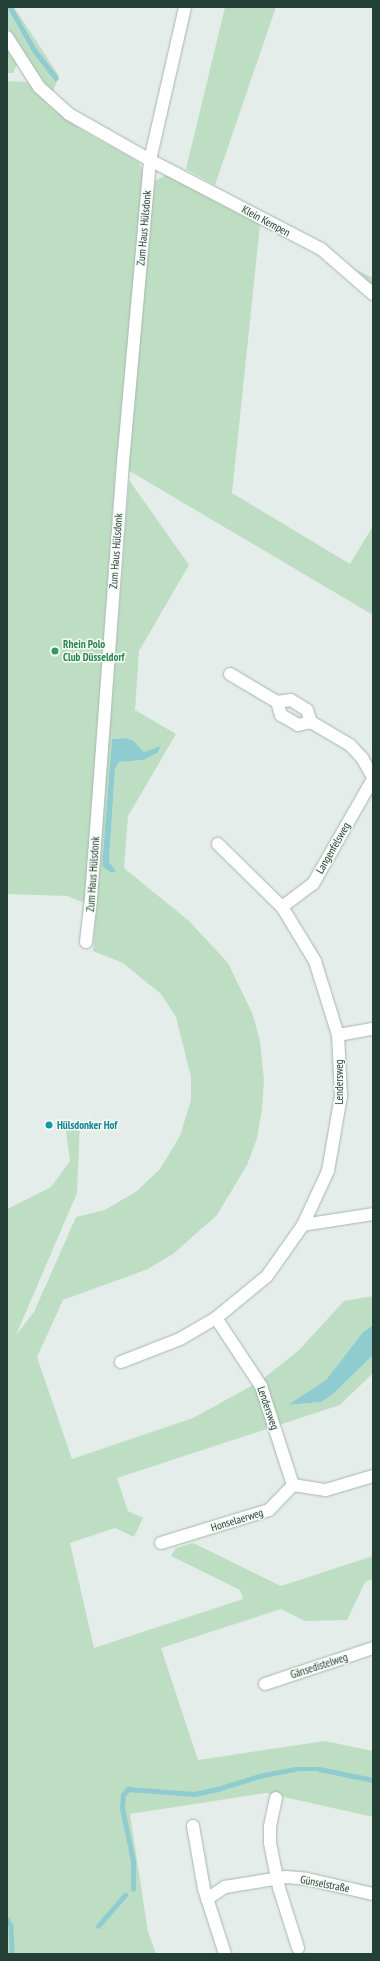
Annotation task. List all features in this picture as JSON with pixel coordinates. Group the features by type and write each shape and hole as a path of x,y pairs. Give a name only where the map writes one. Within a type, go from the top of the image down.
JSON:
{"street":[{"path":"150,160 185,7"},
{"name":"Klein Kempen","path":"7,37 32,77 58,106 150,160 321,249 373,294"},
{"name":"Zum Haus Hülsdonk","path":"86,942 91,898 124,452 150,160"},
{"name":"Langenfelsweg","path":"230,674 277,702 291,700 307,710 311,722 350,745 362,758 373,778 313,884 282,907"},
{"name":"Langenfelsweg","path":"277,702 281,715 298,725 311,722"},
{"name":"Lendersweg","path":"121,1362 180,1339 216,1318 267,1276 303,1225 328,1171 341,1096 338,1035 315,961 282,907 218,844"},
{"path":"338,1035 373,1029"},
{"path":"303,1225 373,1214"},
{"name":"Lendersweg","path":"216,1318 261,1386 293,1485"},
{"path":"293,1485 326,1490 373,1476"},
{"name":"Honselaerweg","path":"161,1543 268,1510 293,1485"},
{"name":"Gänsedistelweg","path":"265,1684 373,1648"},
{"path":"276,1798 269,1834 276,1878 298,1948"},
{"path":"193,1826 207,1899 225,1954"},
{"name":"Günselstraße","path":"207,1899 225,1887 276,1878 307,1879 373,1894"}],"green space":[{"path":"7,7 14,7 59,76 52,94 7,27"},
{"path":"225,7 276,7 215,185 186,169"},
{"path":"7,47 17,64 13,73 7,73"},
{"path":"7,81 27,82 50,106 85,132 139,162 143,173 120,425 131,432 155,181 166,175 260,225 232,493 350,564 373,526 373,615 116,463 85,903 67,896 7,894"},
{"path":"355,269 373,278 373,286"},
{"path":"129,480 189,565 139,651 135,710 176,734 128,816 124,868 189,921 228,963 253,1015 260,1042 264,1080 262,1109 257,1138 247,1165 217,1215 173,1254 148,1269 63,1300 37,1357 72,1459 193,1418 255,1384 270,1428 117,1478 128,1511 143,1518 134,1537 115,1528 70,1543 94,1648 243,1599 240,1590 171,1556 176,1548 193,1543 281,1586 373,1556 373,1579 365,1582 347,1620 305,1621 281,1609 161,1648 198,1760 325,1741 373,1751 373,1817 266,1793 130,1814 148,1932 156,1954 7,1954 7,1209 51,1187 70,1161 65,1123 80,1121 77,1193 16,1335 34,1312 76,1217 105,1210 137,1191 160,1169 180,1136 191,1100 191,1077 176,1017 161,994 123,963 93,951","holes":["128,738 134,741 144,752 157,748 157,753 144,760 119,762 115,769 109,862 112,867 102,866 112,739"]},
{"path":"373,1296 373,1325 363,1332 326,1380 289,1405 322,1402 333,1394 373,1355 373,1373 340,1405 279,1425 263,1379 299,1350 344,1301"}],"water":[{"path":"127,738 134,741 144,752 161,746 157,753 144,760 119,762 115,769 109,862 116,871 112,873 102,866 112,739"},
{"path":"373,1325 373,1355 333,1394 322,1402 288,1405 326,1380 363,1332"}],"waterway":[{"path":"10,7 35,51 56,78"},
{"path":"133,1889 133,1861 122,1808 123,1795 128,1789 194,1794 218,1789 259,1776 296,1769 319,1769 373,1780"},
{"path":"98,1926 125,1895"},
{"path":"7,1919 11,1926 12,1954"}],"place":[{"name":"Rhein Polo Club Düsseldorf","path":"55,651"},
{"name":"Hülsdonker Hof","path":"49,1125"}]}
